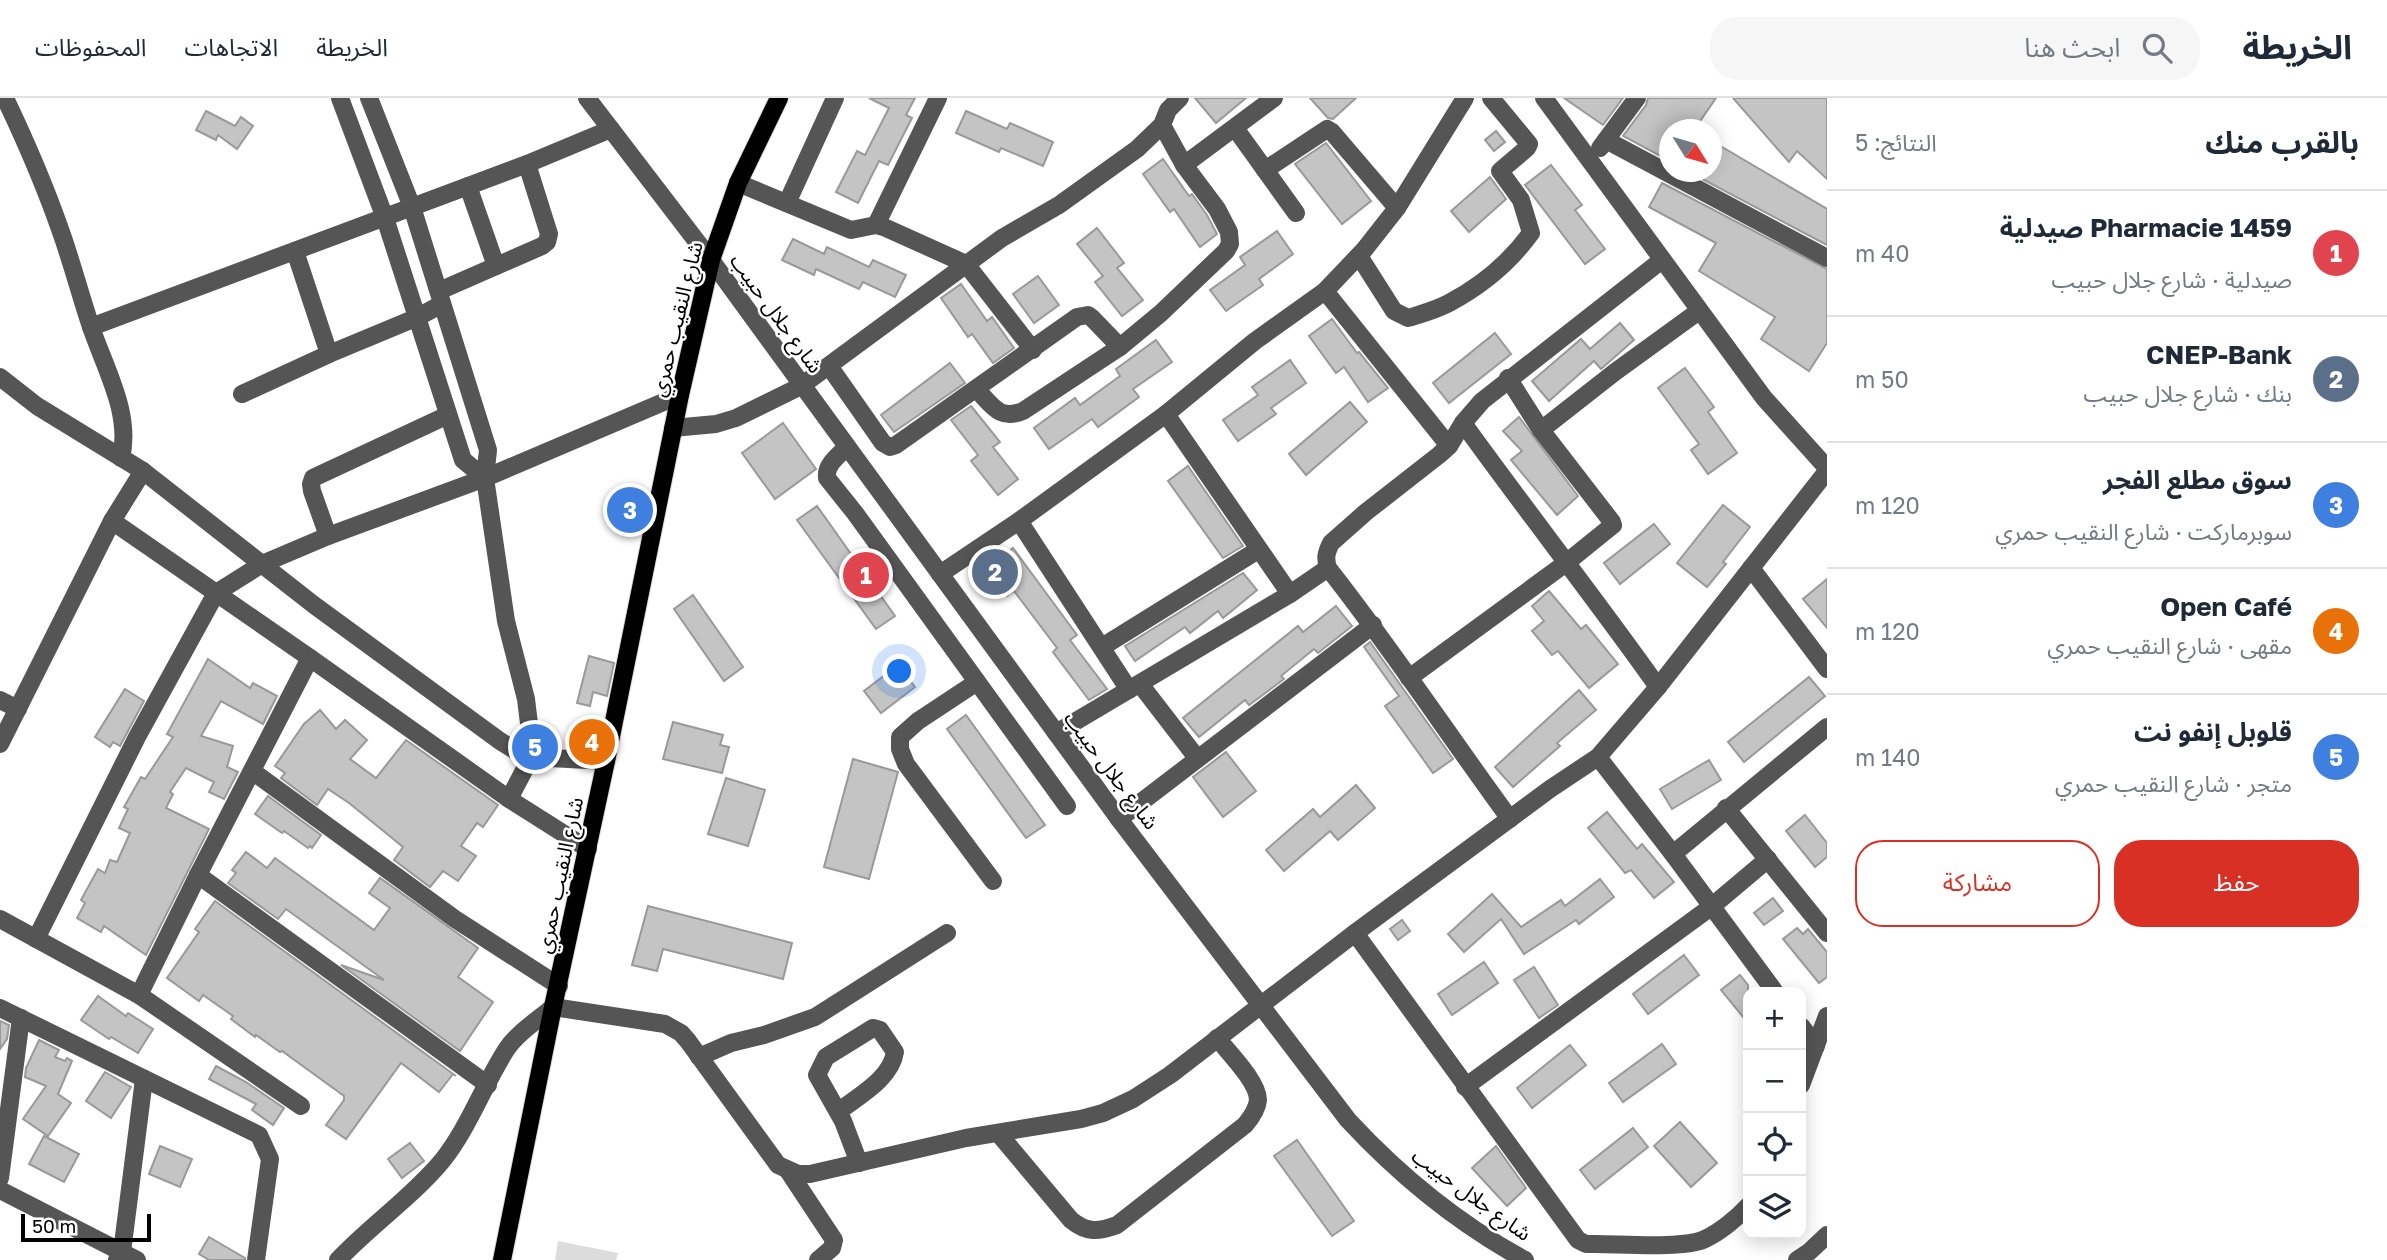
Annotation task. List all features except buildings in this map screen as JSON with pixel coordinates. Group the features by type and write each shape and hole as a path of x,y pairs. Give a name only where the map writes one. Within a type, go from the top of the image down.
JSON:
{"main road":[{"name":"شارع النقيب حمري","path":"502,1260 673,428 711,260 738,183 779,98"}],"street":[{"path":"5,98 33,157 61,233 122,416 125,442 121,458"},
{"path":"340,98 385,218 463,460 485,478"},
{"path":"369,98 412,207 488,450 485,478 506,621 526,699 531,757 509,799"},
{"name":"شارع جلال حبيب","path":"587,98 711,260 1119,819 1348,1120 1379,1154 1451,1212 1525,1260"},
{"path":"787,203 835,98"},
{"path":"876,225 938,98"},
{"path":"673,428 716,424 736,418 801,386 1002,238 1059,205 1137,149 1162,125 1168,110 1180,98"},
{"path":"1184,165 1274,98"},
{"path":"940,574 1019,521 1166,414 1255,341 1325,291 1359,256 1397,208 1465,98"},
{"path":"1359,256 1394,311 1408,318 1448,304 1495,273 1520,249 1531,233 1521,200 1500,171 1529,144 1491,98"},
{"path":"338,1260 368,1230 408,1197 442,1161 460,1136 511,1044 553,1007 665,1024 681,1033 778,1165 798,1174 810,1174 998,1133 1081,1119 1103,1113 1133,1099 1170,1075 1355,933 1598,757 1658,687 1827,469 1764,398 1544,98"},
{"path":"1590,159 1637,98"},
{"path":"976,389 1002,414 1016,414 1120,347 1161,313 1226,251 1230,244 1229,232 1217,209 1184,165 1162,125"},
{"path":"1235,128 1296,213"},
{"path":"91,327 527,164 611,129"},
{"path":"1265,170 1327,129 1397,208"},
{"path":"1606,140 1827,258"},
{"path":"242,394 418,317 441,297 496,266 542,246 549,238 527,164"},
{"path":"738,183 850,230 876,225 886,228 966,264 1033,350"},
{"path":"468,186 496,266"},
{"path":"295,251 329,354"},
{"path":"1510,819 1373,625 1328,568 1325,558 1331,543 1449,446 1463,423 1482,401 1508,378 1662,260"},
{"path":"1325,291 1449,446"},
{"path":"1541,429 1699,311"},
{"path":"829,366 883,443 890,447 1077,317 1088,315 1120,347"},
{"path":"0,377 37,406 142,471 314,605 500,741 531,757 606,761"},
{"path":"1409,678 1611,528 1612,522 1541,429 1508,378"},
{"path":"36,939 137,737 216,593 262,564 328,536 485,478 680,395"},
{"path":"1166,414 1290,594"},
{"path":"328,536 312,491 313,478 448,415"},
{"path":"1463,423 1658,687"},
{"path":"846,447 829,465 827,478 1067,806"},
{"path":"0,744 112,521 142,471"},
{"path":"112,521 509,799 588,849"},
{"path":"1019,521 1102,647 1197,758"},
{"path":"1102,647 1258,550"},
{"path":"1056,733 1290,594 1328,568"},
{"path":"1751,568 1827,669"},
{"path":"1119,819 1373,625"},
{"path":"139,995 198,874 310,658"},
{"path":"977,682 900,737 900,749 906,764 993,881"},
{"path":"0,700 18,709"},
{"path":"1673,854 1827,727"},
{"path":"1598,757 1771,987"},
{"path":"252,771 455,919 559,986"},
{"path":"1727,808 1827,933"},
{"path":"1465,1087 1711,907 1768,859"},
{"path":"198,874 488,1085"},
{"path":"0,919 139,995 301,1105"},
{"path":"699,1057 731,1043 816,1017 947,933"},
{"path":"1355,933 1578,1240 1586,1244 1688,1244 1705,1239 1743,1211"},
{"path":"0,1008 260,1135 270,1159 256,1260"},
{"path":"1806,1072 1827,1016"},
{"path":"0,1178 21,1018"},
{"path":"838,1112 883,1076 893,1063 895,1052 880,1030 873,1028 826,1057 817,1075 838,1112 859,1163"},
{"path":"1806,1033 1816,1046"},
{"path":"998,1133 1080,1228 1102,1231 1117,1225 1245,1125 1253,1114 1258,1101 1256,1090 1217,1038"},
{"path":"0,1190 125,1257 144,1079"},
{"path":"789,1172 834,1240 832,1248 818,1260"},
{"path":"1797,1260 1827,1235"}],"shaded area":[{"path":"558,1241 618,1253 616,1260 555,1260"}],"place":[{"name":"سوق مطلع الفجر","path":"630,510"},
{"name":"CNEP-Bank","path":"995,572"},
{"name":"Pharmacie 1459 صيدلية","path":"866,575"},
{"name":"Open Café","path":"592,742"},
{"name":"قلوبل إنفو نت","path":"535,747"}]}
